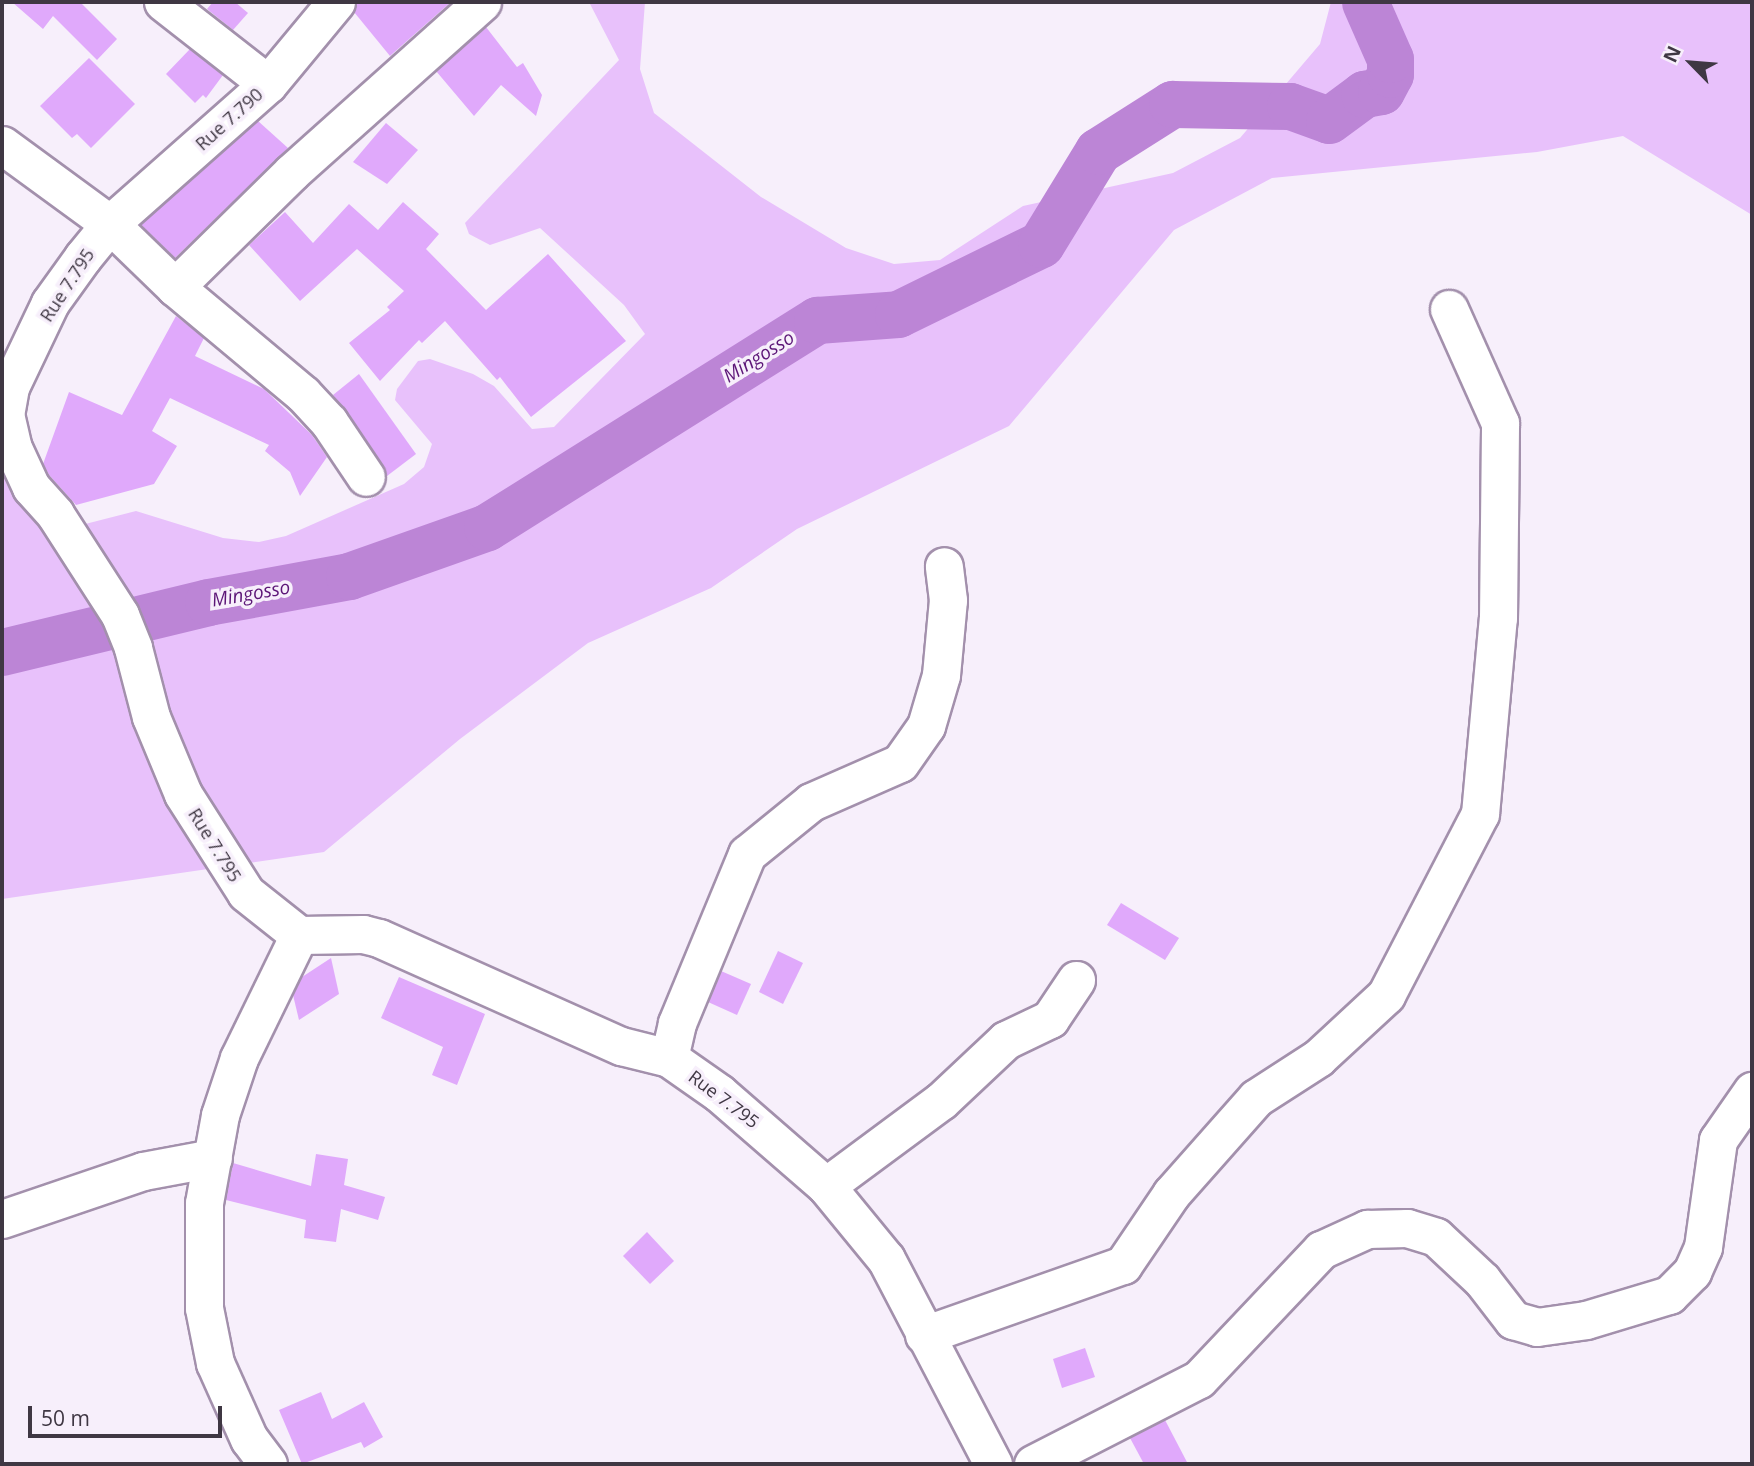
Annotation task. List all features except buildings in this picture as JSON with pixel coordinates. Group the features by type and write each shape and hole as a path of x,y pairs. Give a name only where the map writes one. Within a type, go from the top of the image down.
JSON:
{"street":[{"path":"163,2 268,84"},
{"name":"Rue 7.790","path":"110,224 268,84 335,2"},
{"path":"175,287 292,172 482,2"},
{"path":"2,145 110,224 175,287 303,394 329,422 366,477"},
{"name":"Rue 7.795","path":"110,224 14,354 5,414 17,458 31,487 55,514 120,615 133,648 151,717 183,794 246,893 299,935 363,934 379,938 621,1046 668,1058 759,1125 826,1186 886,1259 993,1464"},
{"path":"924,1335 1123,1265 1171,1194 1256,1098 1318,1058 1385,995 1480,814 1498,618 1500,423 1449,310"},
{"path":"668,1058 677,1023 747,854 811,802 900,763 926,726 941,675 948,600 944,566"},
{"path":"268,1464 249,1439 215,1363 204,1308 204,1203 220,1115 239,1058 299,935"},
{"path":"826,1186 941,1101 1006,1040 1050,1019 1076,980"},
{"path":"1033,1464 1199,1379 1245,1325 1321,1251 1367,1228 1407,1228 1436,1237 1482,1280 1513,1320 1537,1328 1586,1320 1669,1294 1692,1272 1703,1247 1718,1140 1752,1091"},
{"path":"2,1219 143,1171 213,1158"}],"shaded area":[{"path":"589,2 645,2 640,69 654,113 761,197 846,248 894,264 940,260 1023,206 1173,173 1240,138 1320,44 1331,2 1752,2 1752,215 1623,136 1537,152 1272,178 1174,230 1009,426 797,529 711,588 588,643 460,739 324,852 2,899 2,454 58,531 136,511 223,538 259,542 286,536 404,484 424,467 432,444 395,400 397,389 418,361 430,359 473,374 494,386 532,429 554,427 645,334 624,305 540,228 490,245 469,234 465,223 619,60"}],"waterway":[{"name":"Mingosso","path":"2,652 208,602 349,576 487,527 817,320 898,314 1041,244 1098,151 1172,104 1290,106 1329,120 1364,94 1381,91 1390,74 1390,59 1365,2"}]}
